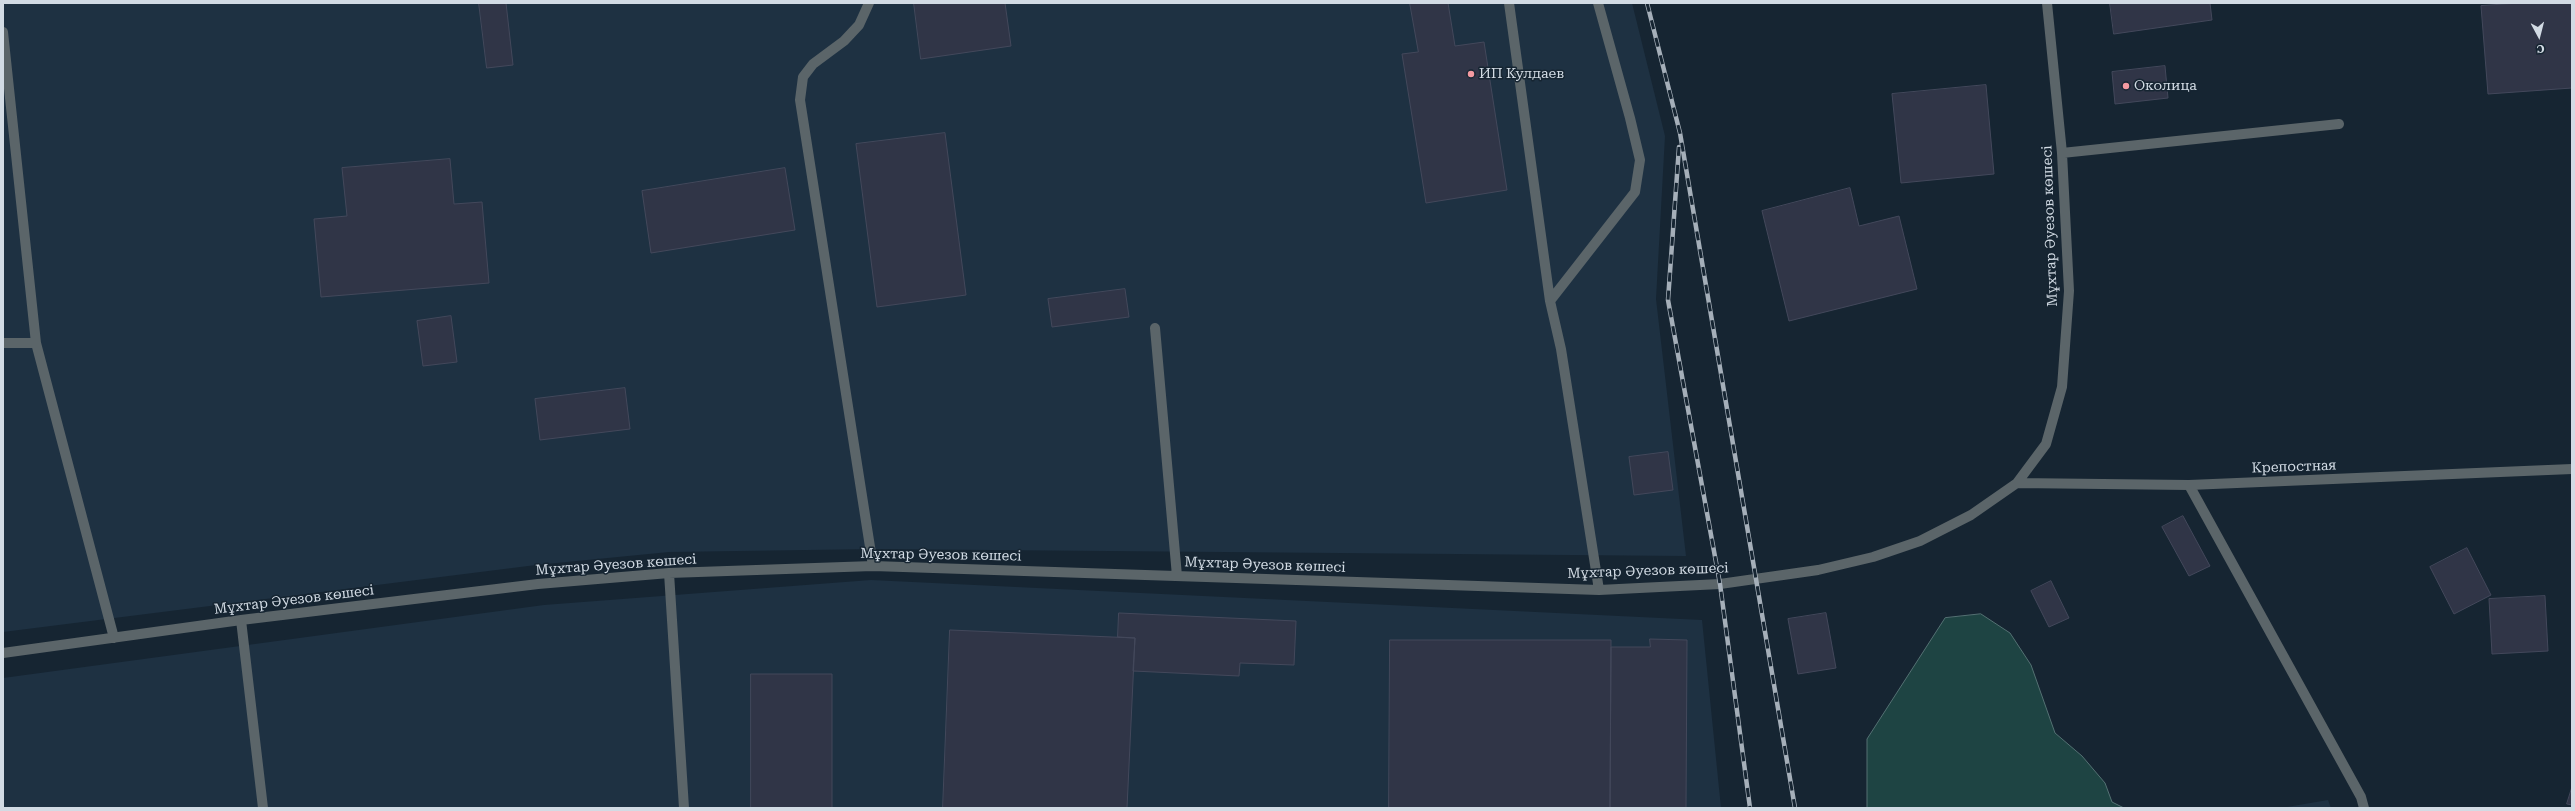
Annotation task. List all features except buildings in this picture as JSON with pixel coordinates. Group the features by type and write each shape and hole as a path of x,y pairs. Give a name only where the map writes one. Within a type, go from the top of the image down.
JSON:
{"street":[{"path":"869,3 859,25 844,41 813,64 802,77 800,100 873,566"},
{"path":"1509,3 1550,301 1561,349 1599,590"},
{"path":"1550,301 1635,192 1640,160 1598,3"},
{"name":"Мұхтар Әуезов көшесі","path":"3,653 241,620 538,584 669,573 873,566 1599,590 1720,584 1818,570 1873,557 1920,541 1971,515 2017,483 2046,444 2062,387 2069,291 2062,153 2048,3"},
{"path":"3,32 5,65 36,343 114,638"},
{"path":"2062,153 2339,124"},
{"path":"1155,328 1177,576"},
{"path":"3,343 36,343"},
{"name":"Крепостная","path":"2017,483 2189,485 2572,469"},
{"path":"2189,485 2360,797 2364,808"},
{"path":"669,573 684,808"},
{"path":"241,620 263,808"}],"shaded area":[{"path":"3,3 1632,3 1665,136 1656,299 1686,556 875,549 669,552 536,565 3,632"},
{"path":"871,580 1702,620 1721,808 3,808 3,678 544,605"},
{"path":"1981,614 2010,633 2031,665 2055,733 2082,756 2105,783 2112,802 2124,808 1867,808 1867,739 1945,618"},
{"path":"2328,800 2331,808 2281,808"}],"railway":[{"path":"1647,3 1680,133 1795,808"},
{"path":"1679,147 1668,300 1720,584 1750,808"}],"place":[{"name":"ИП Кулдаев","path":"1471,74"},
{"name":"Околица","path":"2126,86"}]}
